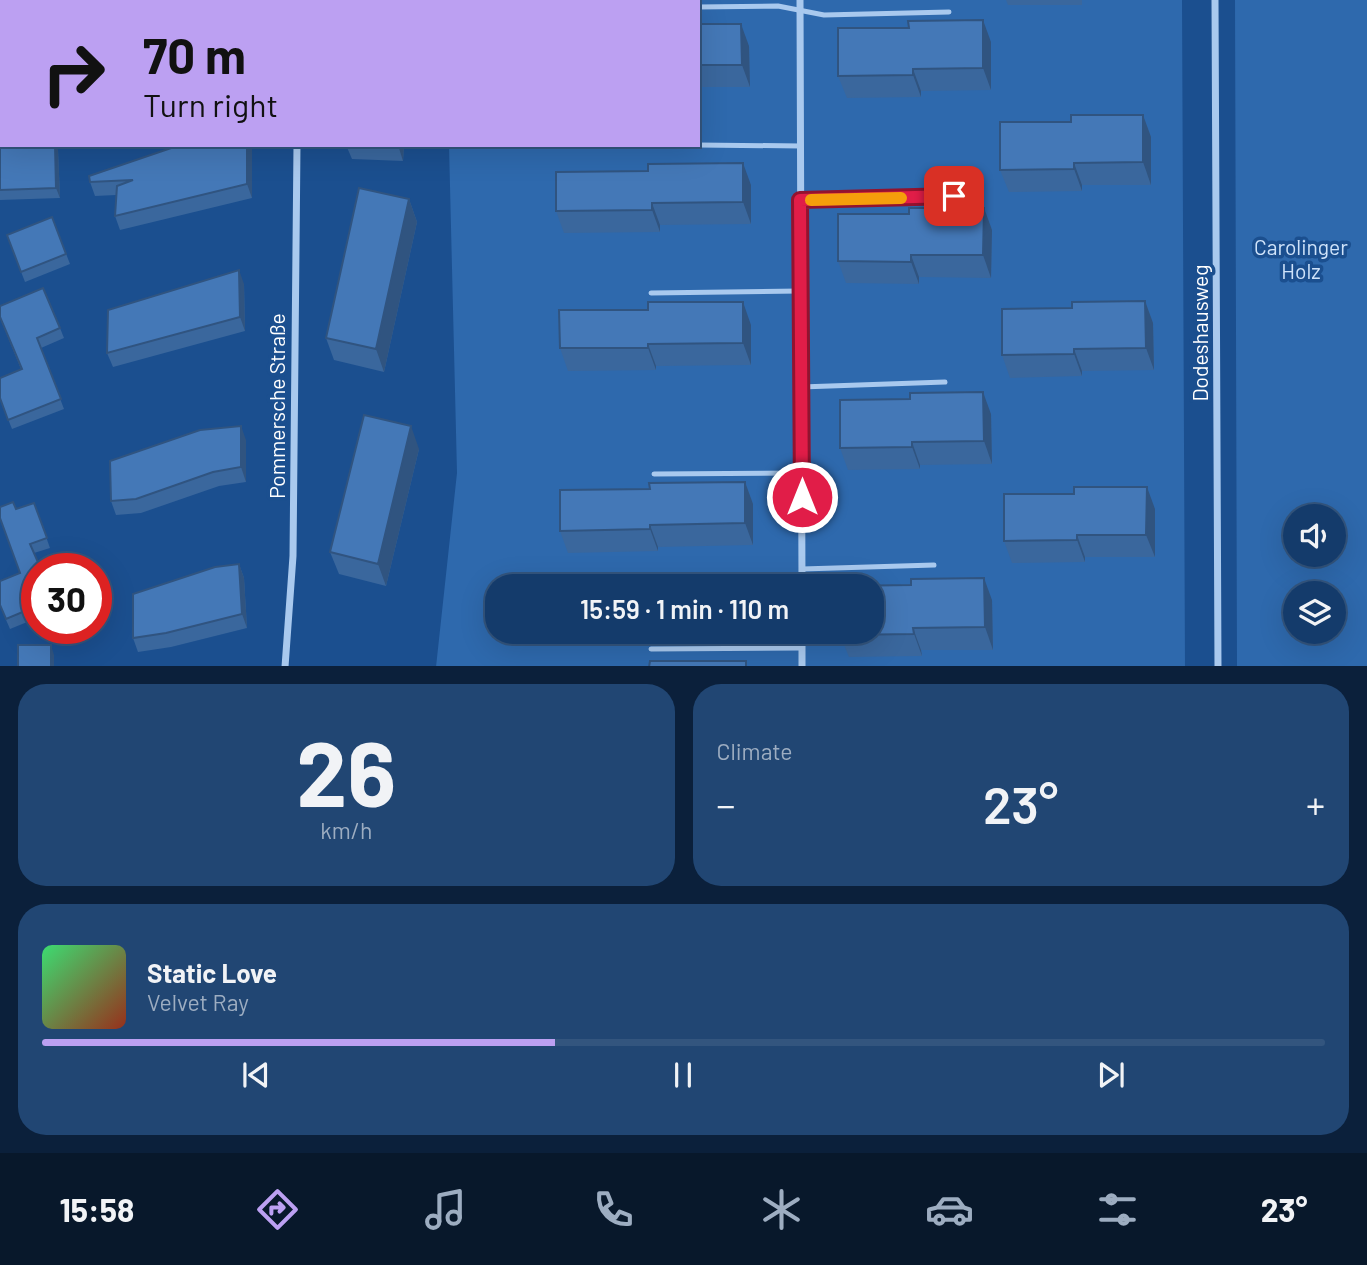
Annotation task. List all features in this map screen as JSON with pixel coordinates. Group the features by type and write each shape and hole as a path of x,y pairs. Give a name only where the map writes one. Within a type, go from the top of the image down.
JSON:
{"street":[{"path":"800,0 802,574"},
{"name":"Dodeshausweg","path":"1215,0 1218,666"},
{"name":"Pommersche Straße","path":"285,666 293,556 297,147"},
{"path":"802,644 802,666"}],"lane":[{"path":"700,7 778,6 824,15 948,12"},
{"path":"700,145 800,146"},
{"path":"800,200 954,196"},
{"path":"651,293 800,291"},
{"path":"801,387 945,382"},
{"path":"654,474 802,472"},
{"path":"802,569 934,565"},
{"path":"651,649 802,648"}],"green space":[{"path":"700,0 1182,0 1185,666 436,666 457,473 449,147 700,147"},
{"name":"Carolinger Holz","path":"1235,0 1367,0 1367,666 1237,666"}],"building":[{"path":"983,20 983,68 913,69 913,75 838,76 838,28 909,28 908,21"},
{"path":"700,24 741,24 742,65 700,65"},
{"path":"1071,115 1143,115 1143,162 1074,163 1074,169 1000,170 1000,122 1071,122"},
{"path":"0,147 55,147 56,188 0,190"},
{"path":"174,147 247,147 247,184 115,216 117,186 133,180 90,182 89,176"},
{"path":"743,163 743,202 652,203 652,210 556,211 556,172 648,171 648,164"},
{"path":"359,188 409,199 376,349 326,338"},
{"path":"909,208 984,208 983,255 911,255 911,262 838,261 838,214 909,214"},
{"path":"52,217 66,254 21,272 7,235"},
{"path":"239,270 240,317 107,353 108,310"},
{"path":"43,288 60,328 37,338 61,399 8,420 0,398 0,378 22,369 0,317 0,306"},
{"path":"1145,301 1146,348 1074,349 1074,354 1002,355 1002,309 1072,308 1072,302"},
{"path":"648,302 743,302 743,343 648,344 648,348 560,348 559,310 648,310"},
{"path":"983,392 984,441 912,442 912,447 840,448 840,400 910,399 910,393"},
{"path":"364,415 411,426 378,564 330,552"},
{"path":"241,426 241,467 213,472 136,499 111,501 110,461 200,430"},
{"path":"745,482 745,523 650,525 650,529 560,531 560,490 650,489 649,483"},
{"path":"1074,487 1147,487 1146,535 1077,535 1077,540 1004,541 1004,494 1074,494"},
{"path":"13,502 16,509 34,503 47,538 30,544 34,553 21,553 21,613 6,619 0,605 0,581 20,573 0,518 0,507"},
{"path":"239,564 242,614 166,633 133,638 133,594 215,567"},
{"path":"984,578 985,627 913,628 914,634 884,634 884,585 911,585 911,579"},
{"path":"18,645 51,645 51,666 18,666"},
{"path":"650,661 746,661 746,666 649,666"}],"slow traffic":[{"path":"811,200 901,198"}],"route":[{"path":"802,497 800,200 954,196"}]}
